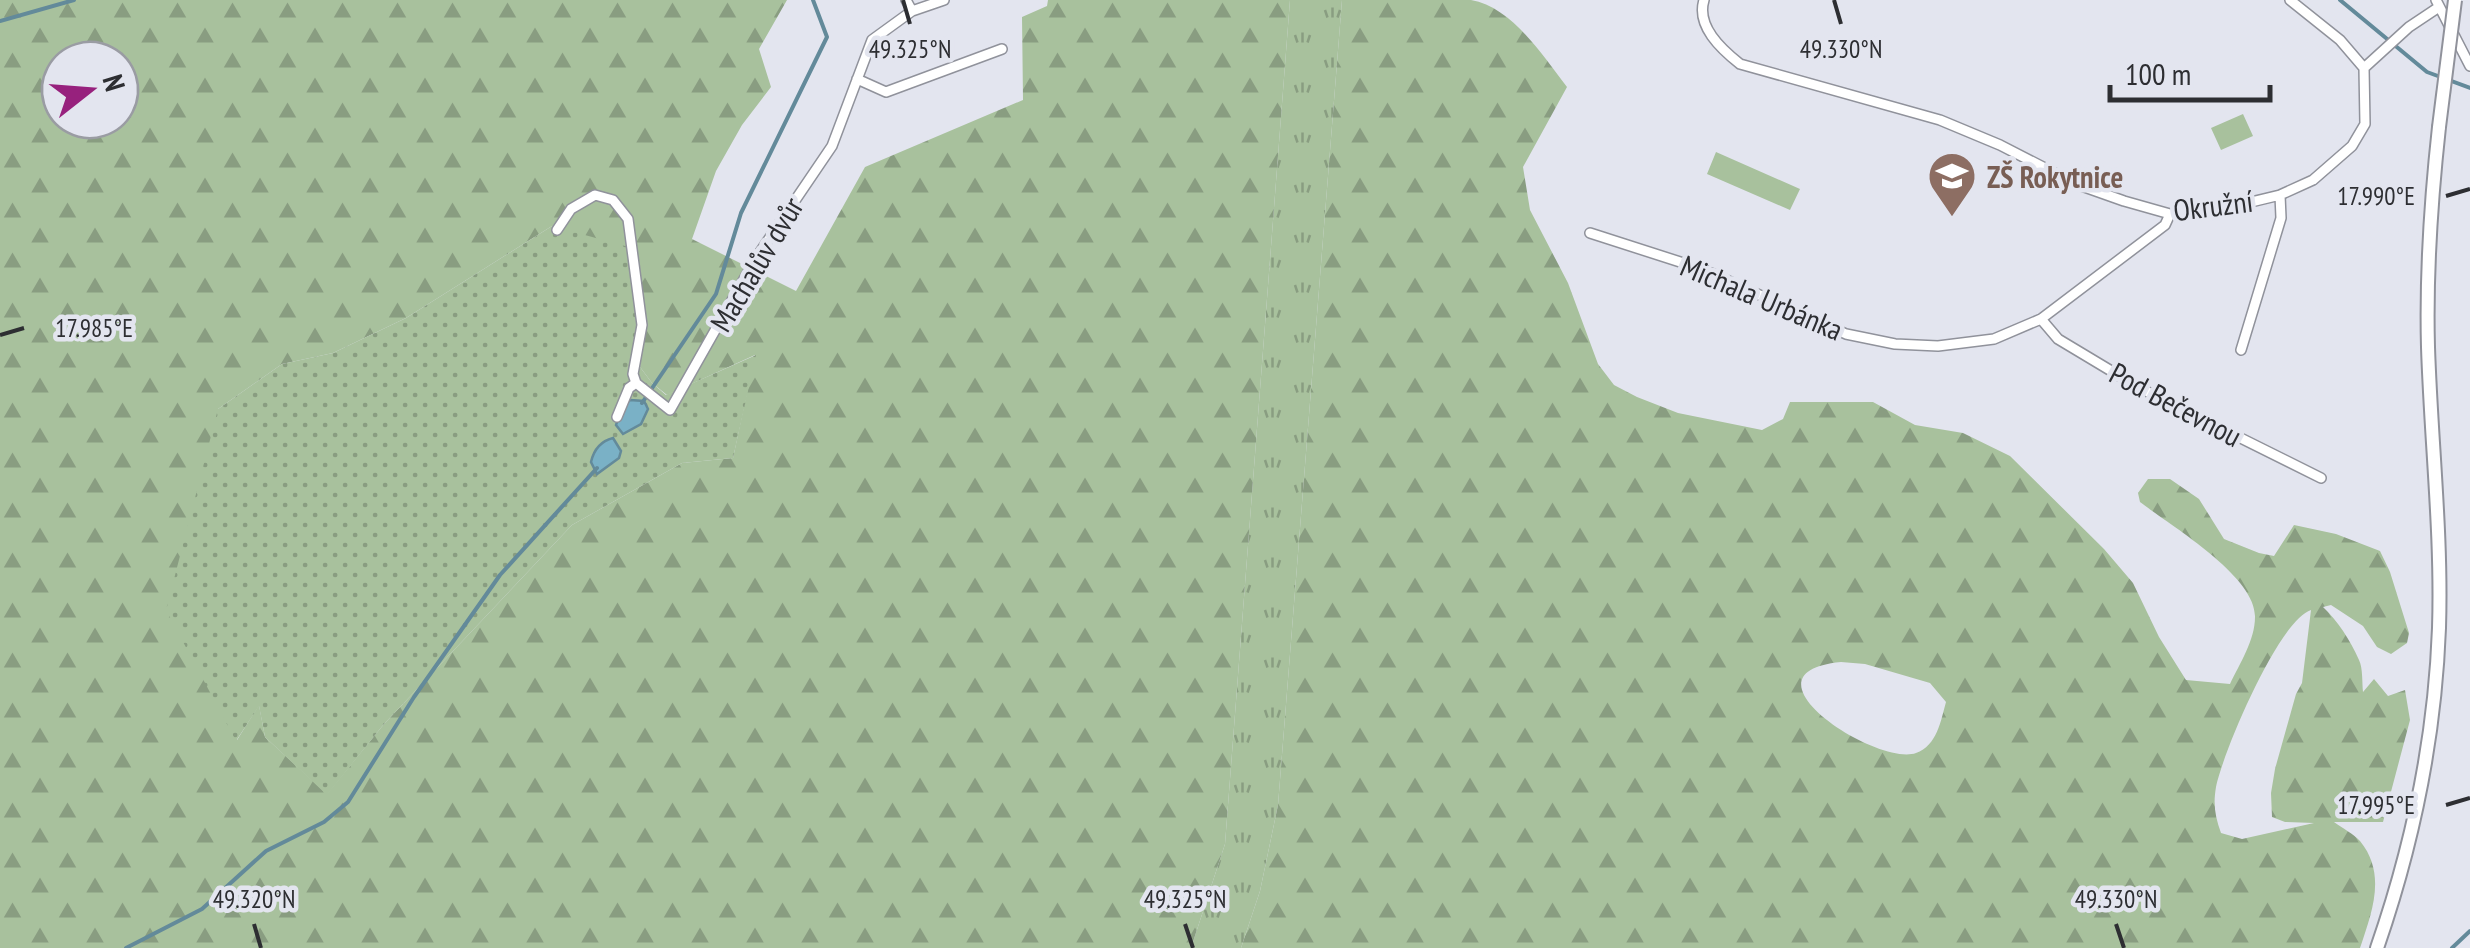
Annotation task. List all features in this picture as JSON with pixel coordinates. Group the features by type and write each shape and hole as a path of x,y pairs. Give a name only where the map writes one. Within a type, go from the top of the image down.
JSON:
{"main road":[{"path":"2377,948 2420,797 2437,668 2439,550 2428,348 2428,266 2439,127 2456,0"}],"street":[{"path":"906,0 912,11"},
{"name":"Machalův dvůr","path":"636,383 670,410 756,258 832,146 872,40 912,11 944,0"},
{"path":"2290,0 2340,40 2364,68 2438,4 2470,66"},
{"name":"Okružní","path":"1703,3 1706,25 1721,49 1740,64 1940,120 2076,184 2170,214 2226,208 2280,195 2313,180 2361,134 2366,110 2364,68"},
{"path":"858,79 886,92 1002,49"},
{"path":"557,230 571,209 595,195 613,200 628,219 642,325 633,374 636,383 629,388 617,417"},
{"path":"2241,350 2282,218 2280,195"},
{"name":"Michala Urbánka","path":"1590,233 1702,269 1846,334 1896,344 1943,346 1994,339 2041,319 2165,225 2170,214"},
{"name":"Pod Bečevnou","path":"2041,319 2058,339 2138,386 2321,478"}],"green space":[{"path":"0,0 787,0 759,49 771,87 742,125 716,171 692,239 796,291 865,167 1023,100 1022,17 1047,6 1048,0 1290,0 1225,844 1191,948 0,948","holes":["552,226 645,322 640,367 667,395 755,355 733,458 682,463 572,525 384,724 327,794 265,737 259,705 237,740 218,409 282,364 333,353 406,318"]},
{"path":"1290,0 1342,0 1278,805 1260,891 1241,948 1191,948 1225,844"},
{"path":"1342,0 1471,0 1486,4 1525,34 1567,87 1523,167 1530,210 1568,283 1598,364 1614,385 1678,413 1762,430 1783,419 1790,402 1873,402 1915,425 1963,433 2010,456 2133,583 2159,637 2186,680 2230,684 2250,643 2255,617 2252,601 2242,585 2210,553 2140,502 2138,493 2148,479 2170,479 2199,499 2224,539 2259,553 2274,556 2294,525 2336,534 2380,551 2409,633 2407,643 2391,654 2377,647 2363,626 2331,605 2323,607 2343,631 2359,660 2363,692 2374,679 2388,696 2405,690 2410,720 2383,822 2334,822 2360,841 2373,867 2375,893 2360,948 1241,948 1260,891 1278,805","holes":["2311,610 2302,683 2271,793 2272,817 2285,822 2314,823 2242,839 2221,833 2215,793 2229,746 2269,661 2298,619","1841,662 1865,664 1930,683 1946,702 1929,745 1916,753 1897,754 1872,746 1823,717 1807,699 1801,683 1811,670"]},
{"path":"2243,114 2253,136 2221,150 2211,128"},
{"path":"1716,152 1800,189 1790,210 1707,174"},
{"path":"552,226 636,249 645,322 640,367 666,395 756,355 733,458 682,463 572,525 384,724 327,795 265,737 259,706 236,741 166,610 218,409 282,364 333,353 406,318"}],"water":[{"path":"630,400 644,401 648,409 641,424 623,434 616,425 622,407"},
{"path":"613,438 621,451 619,458 597,474 591,462 594,453"}],"waterway":[{"path":"0,21 74,0"},
{"path":"642,403 716,294 741,213 827,37 813,0"},
{"path":"2340,0 2427,72 2470,88"},
{"path":"126,948 202,909 266,851 324,822 348,802 414,697 500,575 597,468"},
{"path":"2452,948 2470,931"}],"place":[{"name":"ZŠ Rokytnice","path":"1952,218"}]}
